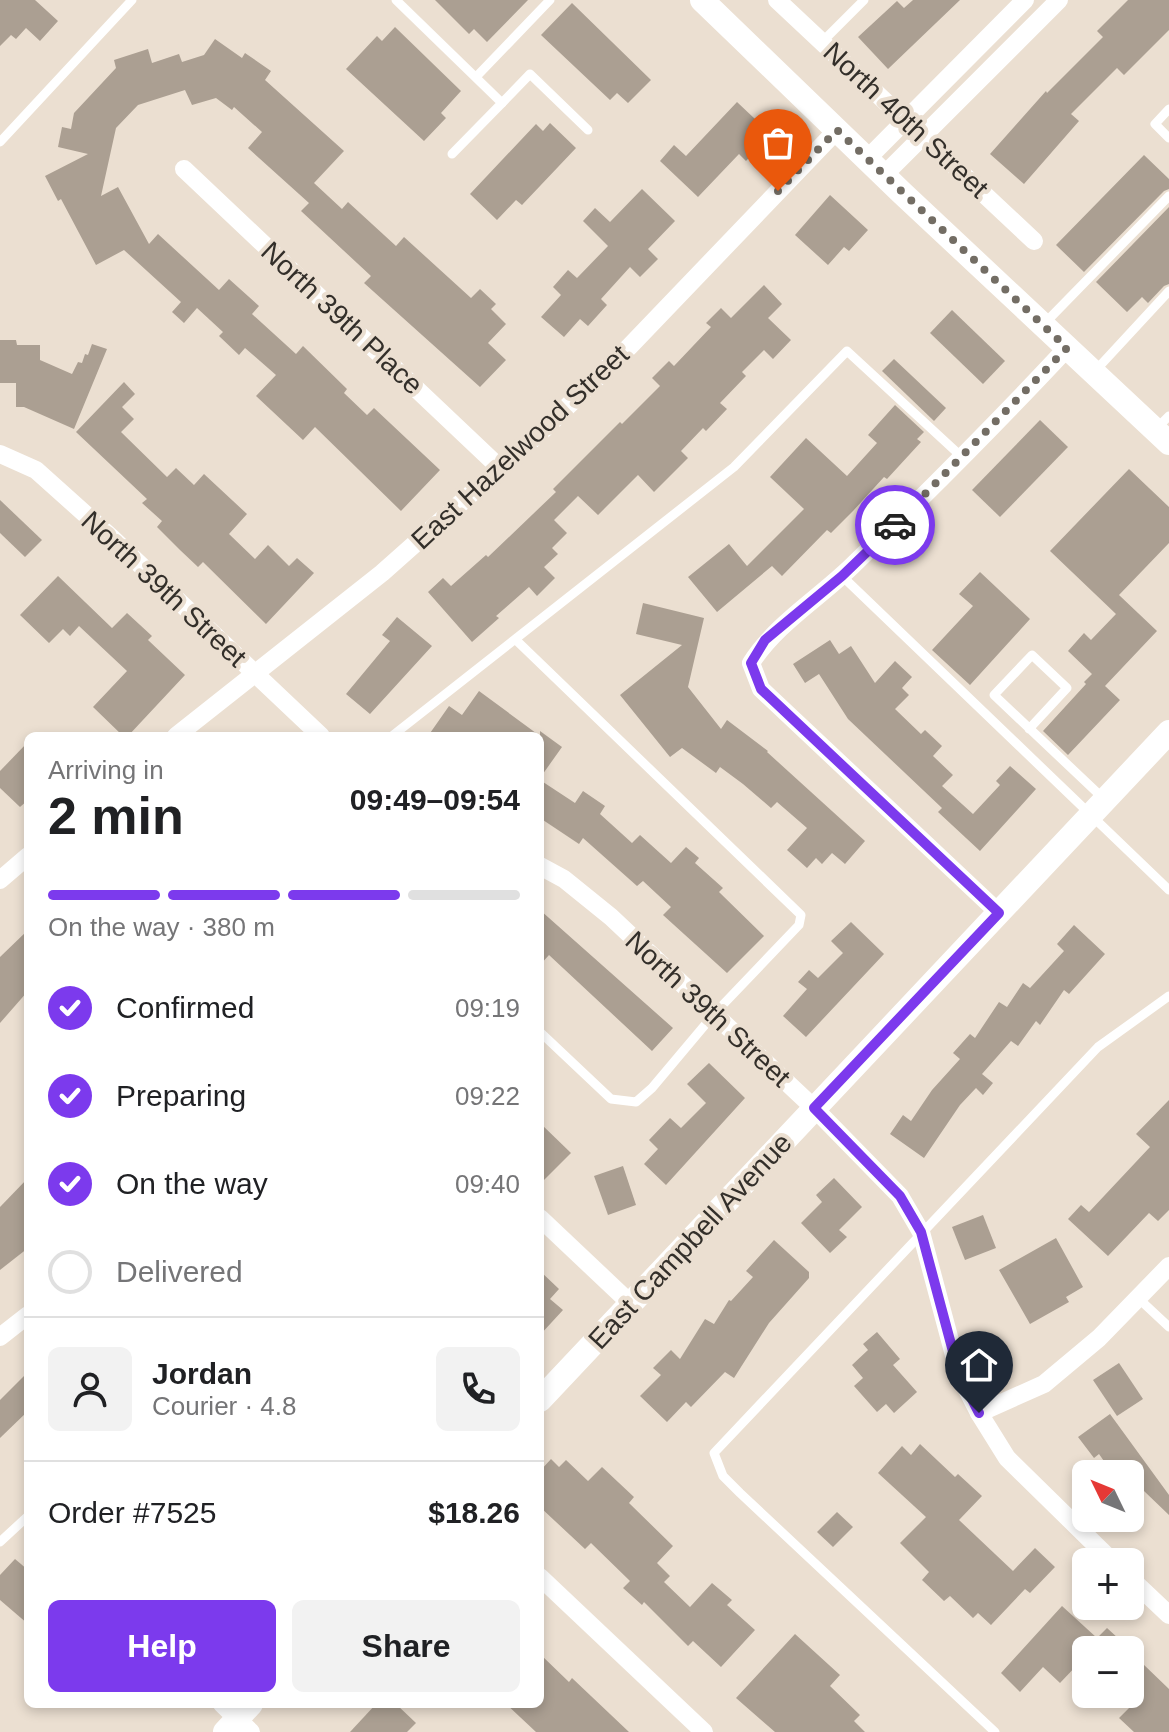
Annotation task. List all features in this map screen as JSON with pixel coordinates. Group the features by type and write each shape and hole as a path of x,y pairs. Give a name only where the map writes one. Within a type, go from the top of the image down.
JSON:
{"street":[{"name":"North 40th Street","path":"702,0 1043,326 1164,430"},
{"name":"North 40th Street","path":"777,0 1034,241"},
{"path":"876,167 904,120 1025,0"},
{"path":"876,167 920,136 1059,0"},
{"name":"East Hazelwood Street","path":"181,732 382,573 500,468 630,346 837,130"},
{"name":"North 39th Place","path":"184,169 500,468"},
{"path":"999,913 761,689 751,663 765,640 842,576 963,458 1067,348"},
{"name":"North 39th Street","path":"0,454 36,470 317,732"},
{"name":"East Campbell Avenue","path":"544,1395 1169,732"},
{"path":"0,880 24,859"},
{"name":"North 39th Street","path":"544,868 564,879 611,917 814,1108 900,1196 921,1232 959,1374 979,1413 1007,1458 1099,1548"},
{"path":"544,1222 631,1304"},
{"path":"979,1413 1044,1384 1099,1338 1169,1266"},
{"path":"0,1337 24,1318"},
{"path":"544,1581 704,1732"},
{"path":"1144,1591 1169,1615"}],"lane":[{"path":"0,142 132,0"},
{"path":"396,0 502,103"},
{"path":"476,77 550,0"},
{"path":"822,42 864,0"},
{"path":"452,154 530,74 588,130"},
{"path":"1169,109 1155,124 1169,138"},
{"path":"1043,326 1169,196"},
{"path":"1093,372 1169,291"},
{"path":"397,732 517,641 734,467 847,351 963,458"},
{"path":"842,576 1098,807"},
{"path":"517,641 801,915 799,925 636,1102 611,1099 544,1036"},
{"path":"1029,729 1067,688 1032,655 994,695 1029,729 1169,890"},
{"path":"995,1732 740,1493 723,1476 714,1453 1098,1047 1169,996"},
{"path":"1138,1298 1169,1327"},
{"path":"0,1542 24,1520"}],"building":[{"path":"0,0 35,0 58,21 40,41 26,28 16,39 11,35 0,46"},
{"path":"435,0 528,0 487,42 474,29 469,34"},
{"path":"913,0 960,0 888,69 858,37 897,1 904,8"},
{"path":"1128,0 1169,0 1169,30 1124,75 1117,68 1071,114 1079,121 1024,184 990,154 1046,91 1103,37 1097,31"},
{"path":"572,3 651,80 628,103 617,93 610,100 541,35"},
{"path":"395,27 461,91 441,113 446,118 424,141 346,69 377,36 382,41"},
{"path":"215,39 242,58 245,53 271,71 265,80 344,151 314,183 342,209 348,202 396,246 404,237 471,298 480,289 496,304 491,309 506,324 488,343 506,360 480,387 364,283 371,276 301,211 309,203 248,148 262,132 234,107 232,110 216,98 192,105 185,90 138,105 116,128 101,196 118,187 149,244 158,234 219,290 229,279 259,306 252,314 296,354 303,346 347,389 344,393 367,415 374,408 440,470 401,511 315,427 303,440 256,396 276,375 245,348 239,355 219,336 223,332 197,308 184,323 172,312 181,302 124,250 96,265 61,199 58,201 45,176 88,154 58,147 62,127 71,129 74,113 116,68 114,60 148,49 152,63 179,54 182,62 204,55"},
{"path":"737,102 771,134 746,161 739,154 698,197 660,161 674,145 686,156"},
{"path":"550,123 576,148 522,205 516,200 497,220 470,194 536,124 543,131"},
{"path":"1144,155 1169,179 1169,189 1084,272 1056,245"},
{"path":"642,189 675,221 648,249 658,259 640,277 630,267 601,299 607,305 588,326 580,319 564,337 541,317 561,295 553,287 568,270 577,278 608,246 583,221 595,208 610,222"},
{"path":"830,195 868,230 849,251 844,247 828,265 795,235"},
{"path":"1169,207 1169,284 1148,303 1142,297 1127,312 1096,282"},
{"path":"764,285 782,304 768,318 791,340 773,359 764,350 742,372 746,376 720,403 727,409 681,451 688,458 654,492 638,475 598,515 578,496 554,520 567,533 552,548 558,554 544,567 555,578 537,596 529,587 472,642 428,592 443,578 451,586 486,555 488,557 556,492 553,489 620,422 622,424 660,386 652,378 669,361 674,366 711,327 706,323 721,308 731,318"},
{"path":"952,310 1005,361 983,384 930,333"},
{"path":"0,340 16,340 17,345 40,345 40,360 72,374 78,362 82,363 85,354 88,355 92,344 107,349 74,429 24,407 16,407 16,383 0,383"},
{"path":"894,359 946,408 934,421 882,371"},
{"path":"124,382 135,394 122,407 134,419 121,432 167,477 176,468 194,485 204,474 247,514 229,534 255,559 268,545 289,566 297,558 314,573 266,624 203,562 198,567 157,527 162,521 142,503 147,499 76,432"},
{"path":"895,405 924,432 917,439 921,442 831,533 827,530 782,576 772,566 717,612 688,577 729,544 747,566 804,509 770,477 806,438 847,476 877,443 868,435"},
{"path":"1040,420 1068,447 1000,517 972,490"},
{"path":"1129,469 1169,507 1169,543 1119,595 1157,631 1105,686 1120,700 1068,755 1043,731 1092,674 1068,651 1084,633 1091,640 1116,614 1050,551"},
{"path":"0,500 42,540 25,557 0,533"},
{"path":"980,572 1030,619 970,685 932,650 973,606 959,594"},
{"path":"58,576 112,628 127,613 152,636 148,640 185,675 132,732 119,732 93,707 127,671 79,626 70,636 63,629 49,643 20,615"},
{"path":"643,603 704,618 688,687 721,729 727,720 768,751 865,841 845,864 832,853 822,864 816,858 807,868 787,850 807,828 777,802 771,808 720,767 716,773 682,748 670,757 620,695 682,645 636,634"},
{"path":"397,617 432,646 370,714 346,694 390,641 382,635"},
{"path":"830,640 839,654 851,646 875,683 895,661 912,677 902,688 909,695 895,709 921,734 925,730 942,746 933,756 953,775 942,786 973,814 1000,785 996,781 1010,766 1036,789 980,851 938,812 942,808 848,719 819,674 805,683 793,664"},
{"path":"479,691 535,732 431,732 449,706 462,715"},
{"path":"544,734 562,747 544,772"},
{"path":"24,746 24,804 20,807 0,788 0,771"},
{"path":"544,783 575,803 583,791 605,806 600,814 632,843 640,835 671,863 686,847 699,858 695,863 723,888 719,892 764,936 727,973 663,915 671,907 643,881 637,886 583,838 579,844 544,821"},
{"path":"544,914 673,1028 652,1051 549,955 544,961"},
{"path":"851,922 884,954 806,1037 783,1016 807,989 798,982 809,970 818,978 843,953 831,941"},
{"path":"1074,925 1105,954 1069,994 1064,990 1040,1025 1036,1021 1018,1046 1011,1041 982,1074 993,1083 983,1095 976,1088 960,1105 924,1158 890,1134 903,1115 911,1121 932,1090 960,1059 953,1053 970,1034 975,1038 999,1002 1007,1007 1023,983 1030,988 1064,951 1057,944"},
{"path":"24,934 24,996 0,1023 0,957"},
{"path":"709,1063 745,1098 666,1185 644,1164 658,1149 649,1140 670,1118 681,1128 706,1103 687,1084"},
{"path":"1169,1100 1169,1210 1158,1221 1149,1213 1108,1256 1068,1219 1081,1205 1089,1212 1150,1147 1136,1134"},
{"path":"544,1127 571,1153 544,1180"},
{"path":"623,1166 636,1205 608,1215 594,1176"},
{"path":"834,1178 862,1207 839,1230 847,1237 830,1253 801,1223 822,1202 816,1195"},
{"path":"24,1182 24,1251 0,1270 0,1207"},
{"path":"983,1215 996,1248 965,1260 952,1227"},
{"path":"1056,1238 1083,1287 1066,1297 1069,1302 1030,1324 999,1270"},
{"path":"774,1240 809,1272 809,1278 769,1323 734,1378 725,1372 691,1407 686,1402 667,1422 640,1396 661,1375 653,1368 671,1350 680,1359 705,1319 714,1324 729,1300 753,1277 746,1271"},
{"path":"544,1275 559,1289 550,1299 563,1310 544,1331"},
{"path":"877,1332 900,1359 893,1365 917,1392 894,1413 886,1404 877,1412 854,1386 863,1378 852,1365 868,1350 863,1344"},
{"path":"1119,1363 1143,1399 1117,1416 1093,1380"},
{"path":"24,1376 24,1415 0,1438 0,1400"},
{"path":"1110,1414 1144,1460 1103,1460 1099,1454 1094,1458 1078,1437"},
{"path":"920,1444 955,1477 958,1474 982,1496 959,1520 1013,1571 1035,1548 1055,1567 1030,1593 1025,1589 991,1625 978,1613 973,1618 950,1596 944,1601 922,1580 929,1572 900,1543 926,1517 878,1473 902,1446 911,1455"},
{"path":"551,1459 559,1467 566,1460 588,1481 602,1467 634,1497 629,1503 673,1546 657,1563 670,1576 664,1582 690,1607 712,1583 732,1600 727,1605 755,1630 721,1667 693,1641 688,1646 644,1602 642,1605 623,1588 630,1581 591,1543 585,1549 544,1511 544,1467"},
{"path":"1144,1461 1169,1495 1169,1515 1144,1491"},
{"path":"837,1512 853,1527 833,1547 817,1532"},
{"path":"15,1559 24,1567 24,1621 0,1600 0,1575"},
{"path":"1062,1606 1072,1615 1072,1620 1077,1620 1095,1636 1072,1636 1072,1670 1060,1683 1043,1667 1020,1692 1001,1673"},
{"path":"1107,1628 1116,1636 1099,1636"},
{"path":"795,1634 840,1675 830,1686 860,1715 854,1721 865,1732 775,1732 736,1698"},
{"path":"544,1658 569,1682 572,1678 629,1732 536,1732 510,1708 544,1708"},
{"path":"1144,1665 1169,1689 1169,1732 1134,1732 1119,1718 1129,1708 1144,1708"},
{"path":"372,1708 400,1708 416,1723 407,1732 350,1732"}],"way so far":[{"path":"778,191 837,130 1067,348 895,525"}],"route":[{"path":"895,525 842,576 765,640 751,663 761,689 999,913 814,1108 900,1196 921,1232 959,1374 979,1413"}]}
